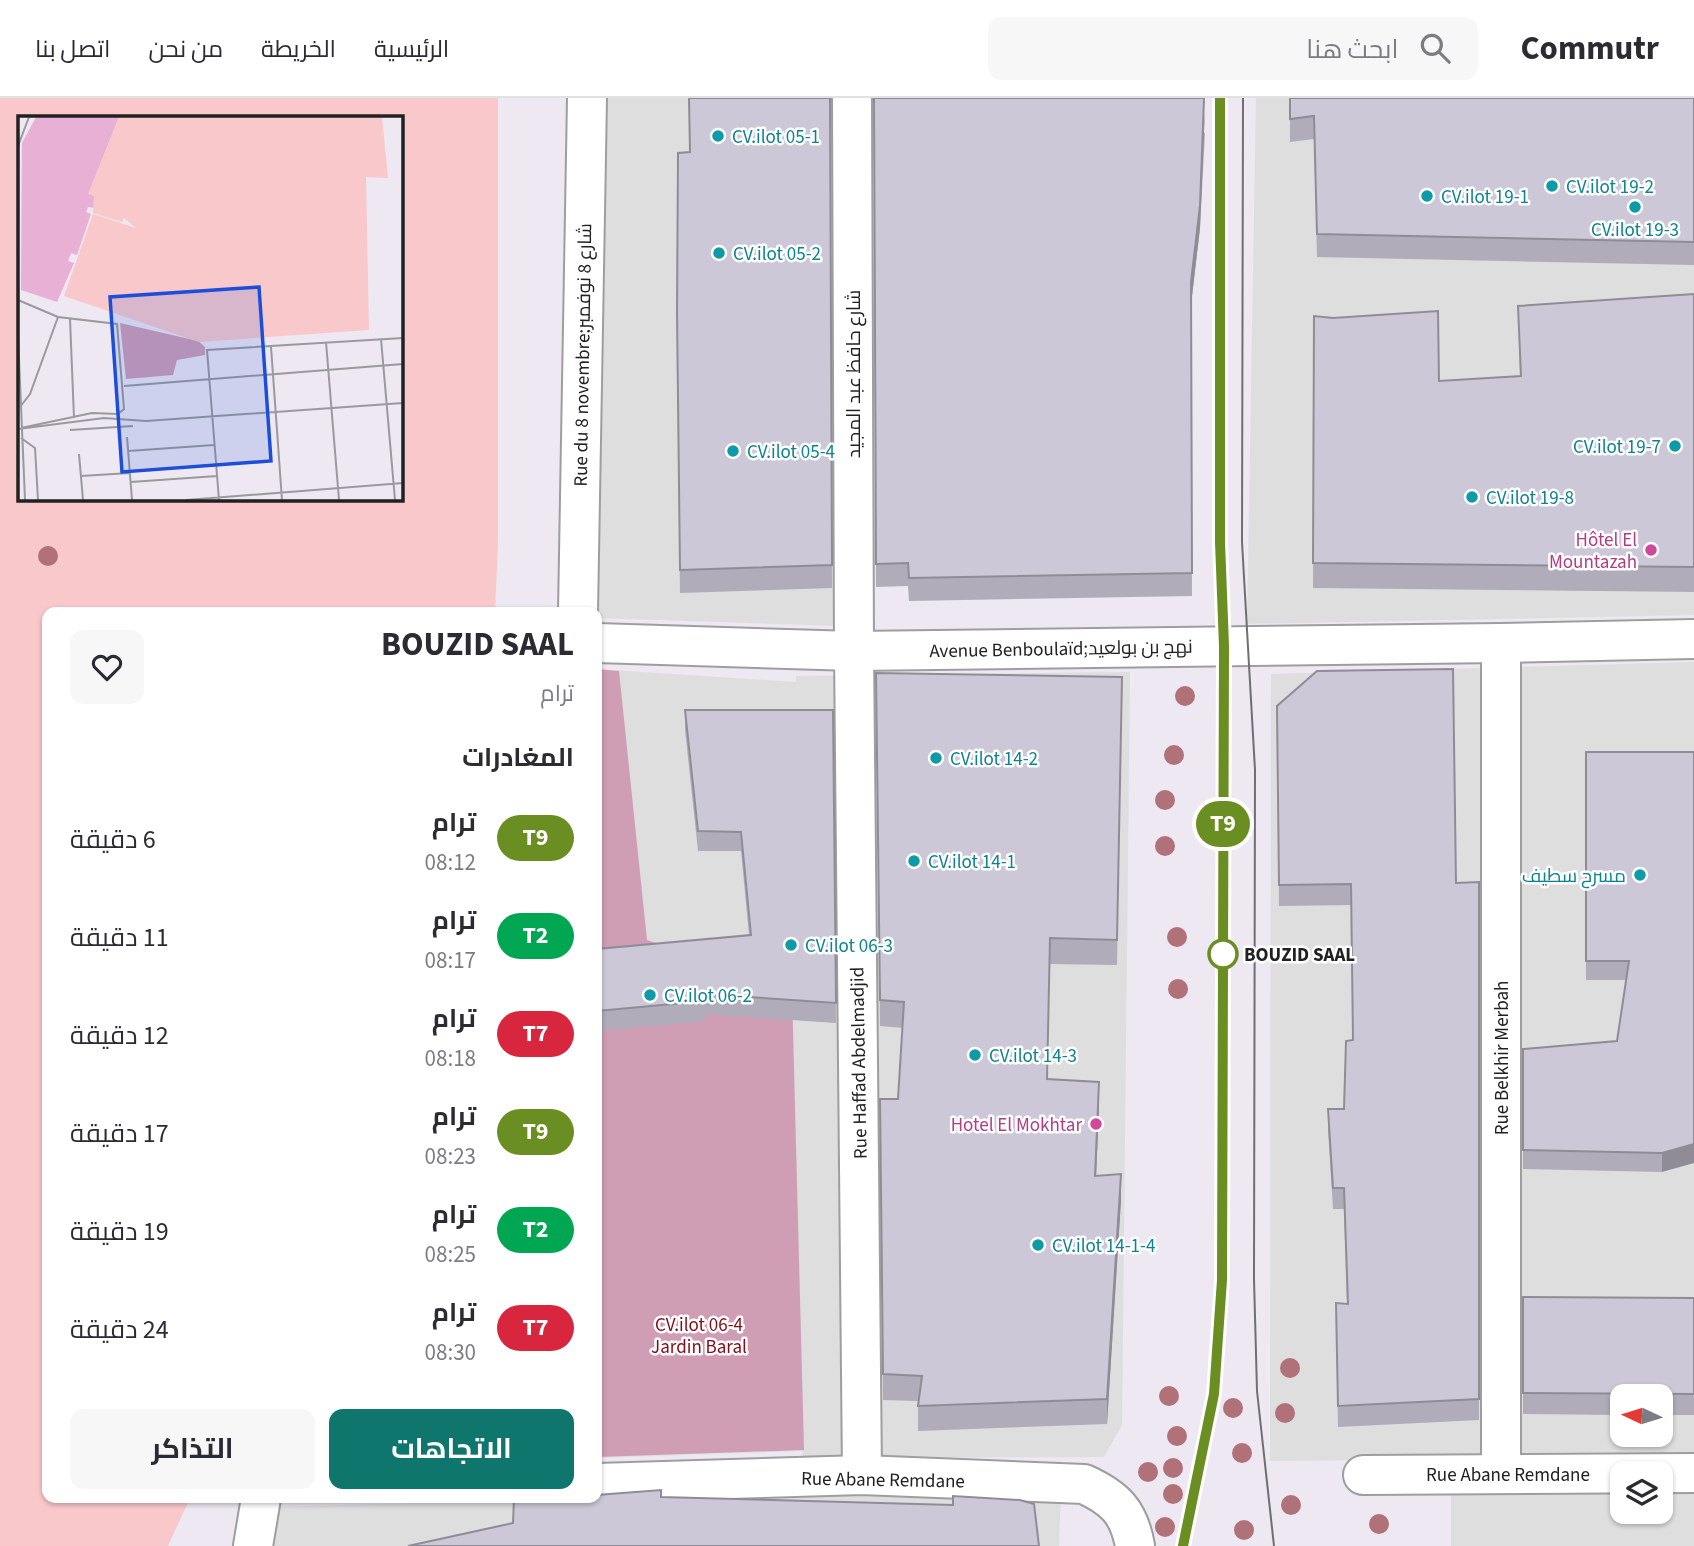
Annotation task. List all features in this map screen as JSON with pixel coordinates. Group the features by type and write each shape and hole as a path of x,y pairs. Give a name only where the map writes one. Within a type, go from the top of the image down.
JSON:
{"street":[{"name":"Rue du 8 novembre;شارع 8 نوفمبر","path":"578,607 587,98"},
{"name":"شارع حافظ عبد المجيد","path":"852,98 854,651"},
{"name":"Avenue Benboulaïd;نهج بن بولعيد","path":"602,643 854,651 1694,639"},
{"name":"Rue Belkhir Merbah","path":"1501,643 1501,1474"},
{"name":"Rue Haffad Abdelmadjid","path":"854,651 862,1475"},
{"name":"Rue Abane Remdane","path":"1363,1475 1694,1473"},
{"name":"Rue Abane Remdane","path":"602,1483 862,1475 1084,1484 1104,1494 1121,1508 1132,1528 1135,1546"},
{"path":"253,1546 260,1503"}],"shaded area":[{"path":"0,98 498,98 498,542 495,607 42,607 42,1503 188,1503 168,1546 0,1546"},
{"path":"602,98 836,98 840,626 602,618 602,607 597,607"},
{"path":"1256,98 1694,98 1694,615 1247,624"},
{"path":"1694,662 1694,1457 1516,1458 1516,667"},
{"path":"1486,668 1486,1459 1270,1461 1271,674"},
{"path":"602,669 796,682 796,676 1130,672 1122,1425 1104,1457 803,1458 802,1451 602,1458"},
{"path":"1451,1486 1610,1488 1610,1524 1673,1524 1673,1488 1694,1488 1694,1546 1451,1546"},
{"path":"893,1490 1061,1492 1059,1546 261,1546 272,1507 418,1503 602,1503 602,1498"}],"green space":[{"name":"CV.ilot 06-4 Jardin Baral","path":"602,669 619,671 647,940 792,992 804,1450 602,1457"}],"building":[{"path":"689,98 830,98 832,565 680,570 678,153 690,152"},
{"path":"874,98 1204,98 1200,205 1191,282 1192,573 909,578 908,563 876,564"},
{"path":"1290,98 1694,98 1694,242 1317,234 1314,116 1290,119"},
{"name":"CV.ilot 19-8","path":"1694,294 1694,567 1313,563 1314,316 1333,318 1438,311 1439,381 1521,376 1518,306"},
{"path":"1453,669 1456,883 1479,882 1479,1399 1338,1406 1336,1303 1348,1304 1344,1188 1333,1188 1328,1109 1344,1109 1346,1041 1353,1040 1351,884 1279,885 1277,706 1317,671"},
{"path":"876,673 1122,677 1117,940 1050,938 1047,1079 1099,1082 1095,1176 1121,1174 1107,1399 918,1406 922,1376 883,1374 880,1099 898,1099 904,1002 880,1000"},
{"name":"CV.ilot 06-3","path":"685,710 833,710 836,1003 704,994 705,1001 602,1011 602,949 751,935 741,832 698,831"},
{"path":"1586,752 1694,752 1694,1144 1662,1153 1523,1150 1523,1049 1617,1041 1629,961 1586,961"},
{"path":"1523,1297 1694,1298 1694,1394 1673,1394 1673,1384 1610,1384 1610,1394 1523,1393"},
{"path":"661,1490 661,1497 953,1505 953,1496 1020,1500 1034,1504 1039,1546 408,1546 513,1523 514,1503 602,1503 602,1495"}],"tram line":[{"path":"1183,1546 1214,1393 1222,1280 1224,646 1220,542 1220,98"},
{"name":"T9","path":"1183,1546 1214,1394 1222,1280 1224,646 1220,542 1220,98"},
{"path":"1243,98 1242,542 1255,770 1254,1279 1257,1391 1274,1546"}],"place":[{"name":"CV.ilot 05-1","path":"718,136"},
{"name":"CV.ilot 19-2","path":"1552,186"},
{"name":"CV.ilot 19-1","path":"1427,196"},
{"name":"CV.ilot 19-3","path":"1635,207"},
{"name":"CV.ilot 05-2","path":"719,253"},
{"name":"CV.ilot 19-7","path":"1675,446"},
{"name":"CV.ilot 05-4","path":"733,451"},
{"name":"CV.ilot 19-8","path":"1472,497"},
{"name":"Hôtel El Mountazah","path":"1651,550"},
{"name":"CV.ilot 14-2","path":"936,758"},
{"name":"CV.ilot 14-1","path":"914,861"},
{"name":"مسرح سطيف","path":"1640,875"},
{"name":"CV.ilot 06-3","path":"791,945"},
{"name":"BOUZID SAAL","path":"1223,954"},
{"name":"CV.ilot 06-2","path":"650,995"},
{"name":"CV.ilot 14-3","path":"975,1055"},
{"name":"Hotel El Mokhtar","path":"1096,1124"},
{"name":"CV.ilot 14-1-4","path":"1038,1245"}]}
